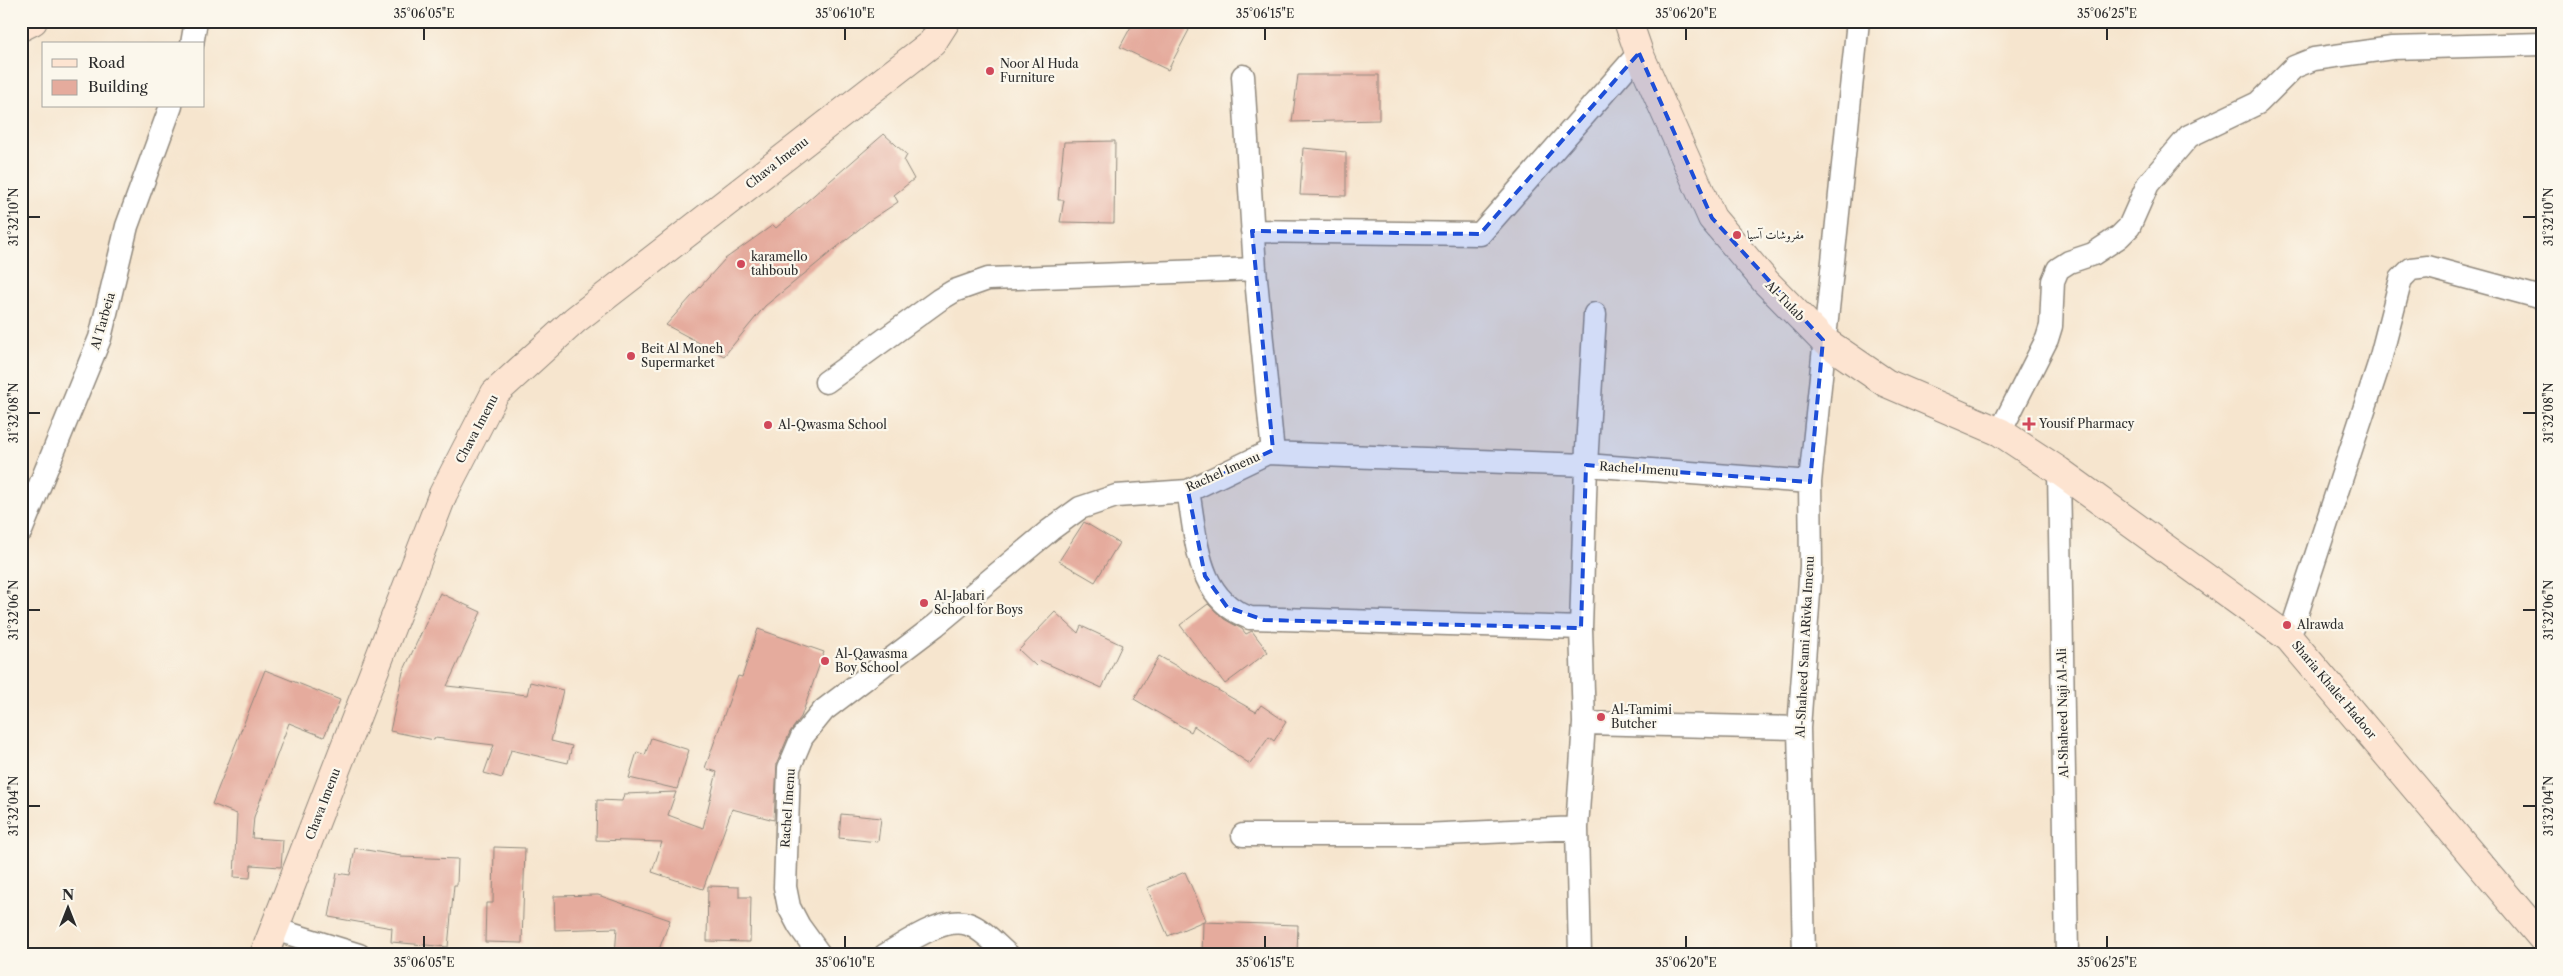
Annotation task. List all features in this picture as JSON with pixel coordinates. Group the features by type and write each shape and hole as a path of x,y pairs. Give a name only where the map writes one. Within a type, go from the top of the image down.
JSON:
{"street":[{"path":"21,27 33,21"},
{"path":"192,42 196,21"},
{"name":"Chava Imenu","path":"264,955 442,494 495,393 575,320 932,43 946,21"},
{"name":"Al-Tulab","path":"1628,21 1639,52 1712,218 1766,282 1823,340 1886,383 2000,432 2059,471"},
{"name":"Al-Shaheed Sami ARivka Imenu","path":"1804,955 1799,728 1811,566 1810,482 1823,340 1858,21"},
{"path":"2000,432 2048,339 2056,272 2065,263 2093,254 2119,237 2129,226 2148,184 2189,136 2258,104 2286,73 2303,61 2392,48 2542,44"},
{"path":"1252,231 1480,234 1639,52"},
{"path":"1243,76 1255,269 1273,452"},
{"name":"Al Tarbeia","path":"21,530 100,338 128,226 170,108"},
{"path":"2289,638 2379,364 2401,279 2411,269 2428,266 2542,298"},
{"path":"826,382 954,290 980,282 1006,277 1255,269"},
{"path":"1580,955 1577,828 1584,724 1581,628 1586,465 1596,314"},
{"name":"Rachel Imenu","path":"820,955 799,926 789,907 784,872 789,768 802,736 824,710 936,625 1072,513 1098,501 1116,496 1188,491 1267,452 1586,465 1810,482"},
{"name":"Sharia Khalet Hadoor","path":"2059,471 2289,638 2542,938"},
{"name":"Al-Shaheed Naji Al-Ali","path":"2059,471 2067,955"},
{"path":"1188,491 1204,569 1210,588 1226,607 1250,618 1581,628"},
{"path":"1584,724 1799,728"},
{"path":"1243,835 1423,834 1577,828"},
{"path":"885,955 932,929 950,924 967,924 981,932 1008,955"},
{"path":"274,929 359,955"}],"highlighted area":[{"path":"1639,53 1712,218 1823,340 1810,482 1586,465 1581,628 1264,620 1227,607 1205,576 1188,491 1273,450 1252,231 1480,234"}],"building":[{"path":"1134,21 1174,21 1189,30 1168,70 1120,47"},
{"path":"1298,75 1379,75 1379,120 1292,122"},
{"path":"884,134 907,155 904,161 914,179 894,195 898,202 869,221 765,306 724,356 666,325 725,259 773,225 776,228"},
{"path":"1115,141 1114,223 1060,222 1064,200 1058,200 1064,142"},
{"path":"1303,148 1346,152 1346,196 1300,195"},
{"path":"1084,522 1119,543 1095,582 1059,561"},
{"path":"440,593 481,612 447,686 527,695 530,682 563,690 551,741 572,746 568,763 511,750 502,778 484,773 494,745 435,738 434,740 390,731 403,672"},
{"path":"1208,604 1224,619 1242,629 1246,634 1252,631 1268,652 1225,684 1180,625"},
{"path":"1055,612 1078,633 1081,626 1122,645 1102,688 1041,661 1036,666 1019,650"},
{"path":"758,629 824,652 801,717 790,732 777,763 774,820 732,809 703,889 652,872 662,842 596,840 597,800 622,801 624,794 676,792 668,815 703,828 717,772 705,768 738,676 742,677"},
{"path":"1159,656 1256,712 1261,705 1286,722 1274,741 1269,737 1250,764 1194,726 1191,732 1134,699"},
{"path":"265,670 340,700 324,737 289,723 254,817 252,838 283,840 281,867 251,865 250,878 234,877 237,814 212,804"},
{"path":"651,738 689,750 677,789 629,778 637,752 645,755"},
{"path":"841,814 881,818 878,842 839,838"},
{"path":"494,847 525,848 522,943 485,942 486,903 493,903"},
{"path":"355,848 400,857 458,859 457,885 454,885 448,947 391,942 392,928 329,917 337,873 350,875"},
{"path":"1185,872 1206,920 1168,936 1147,888"},
{"path":"708,886 739,887 739,897 751,897 750,942 707,941"},
{"path":"598,895 670,920 657,955 615,955 617,928 555,930 554,896"},
{"path":"1203,922 1298,925 1297,955 1202,955"}],"place":[{"name":"Noor Al Huda Furniture","path":"990,71"},
{"name":"مفروشات آسيا","path":"1737,235"},
{"name":"karamello tahboub","path":"741,264"},
{"name":"Beit Al Moneh Supermarket","path":"631,356"},
{"name":"Yousif Pharmacy","path":"2029,424"},
{"name":"Al-Qwasma School","path":"768,425"},
{"name":"Al-Jabari School for Boys","path":"924,603"},
{"name":"Alrawda","path":"2287,625"},
{"name":"Al-Qawasma Boy School","path":"825,661"},
{"name":"Al-Tamimi Butcher","path":"1601,717"}]}
